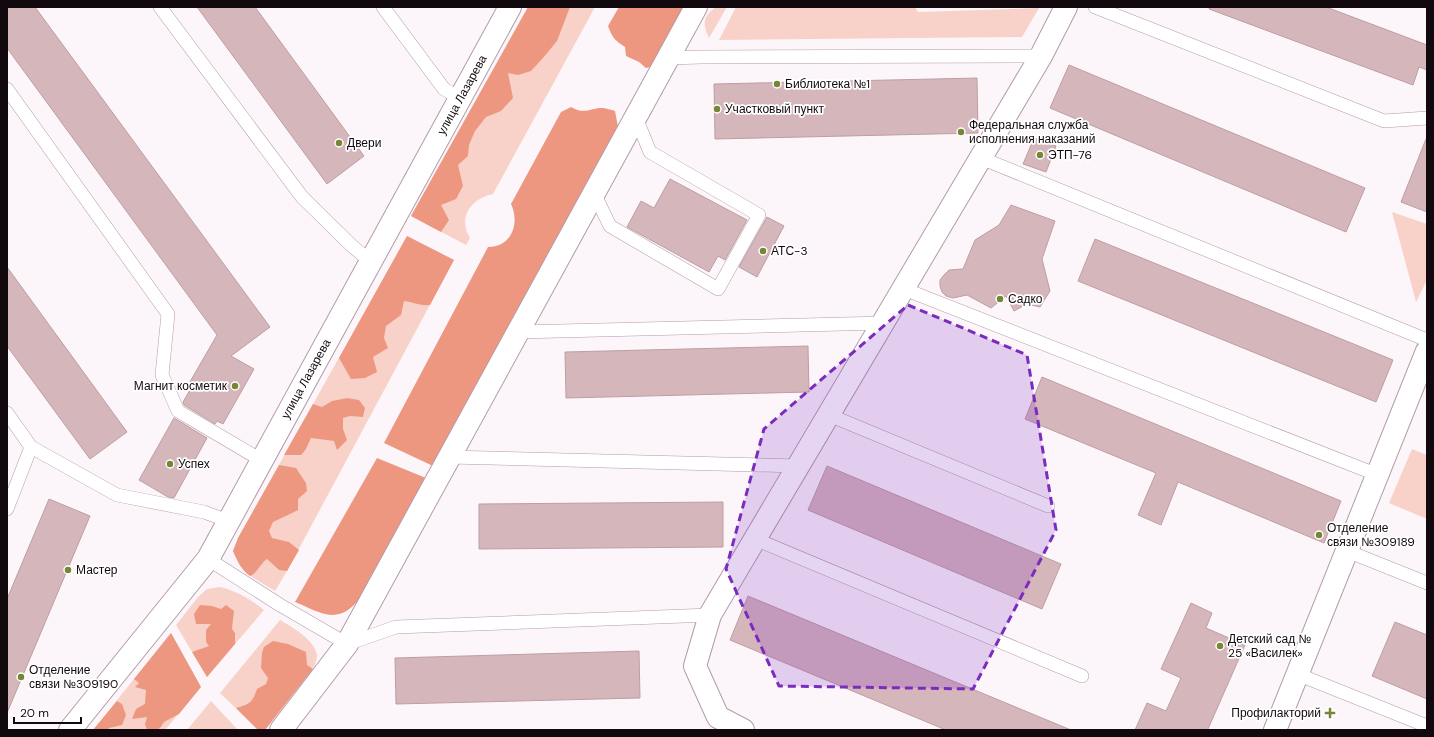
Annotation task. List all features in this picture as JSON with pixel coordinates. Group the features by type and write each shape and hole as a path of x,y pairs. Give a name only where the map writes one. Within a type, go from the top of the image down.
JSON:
{"main road":[{"name":"улица Лазарева","path":"70,730 208,559 510,7"},
{"path":"281,730 347,644 696,7"},
{"path":"743,730 718,718 695,666 710,615 1041,56 1066,7"},
{"path":"1275,730 1427,350"}],"lane":[{"path":"160,7 302,197 351,245 370,261"},
{"path":"383,7 444,89 460,98"},
{"path":"1095,7 1384,121 1427,118"},
{"path":"668,58 701,56 1041,56"},
{"path":"7,89 168,314 162,375 178,411 261,460"},
{"path":"594,193 610,226 718,289 759,215 650,152 636,118"},
{"path":"981,158 1427,340"},
{"path":"904,289 1378,475"},
{"path":"518,332 884,323"},
{"path":"7,413 31,447 117,495 204,512 228,522"},
{"path":"828,415 1048,506"},
{"path":"7,509 31,447"},
{"path":"449,457 798,466"},
{"path":"755,539 1082,676"},
{"path":"1347,551 1427,582"},
{"path":"208,559 280,605 347,644 396,627 710,615"},
{"path":"1297,674 1427,726"}],"highlighted area":[{"path":"908,305 1027,355 1056,530 973,689 779,686 726,569 764,429"}],"shaded area":[{"path":"528,7 595,7 493,194 485,196 473,204 469,210 465,223 466,230 470,238 466,245 411,216"},
{"path":"528,7 570,7 557,41 531,71 518,75 508,73 513,98 501,111 486,117 475,131 469,145 468,156 458,165 463,186 456,199 441,205 449,220 441,232 411,216"},
{"path":"619,7 684,7 651,67 646,68 639,62 626,56 625,47 616,41 611,33 608,26"},
{"path":"716,7 727,7 709,38 705,29 705,21 708,14"},
{"path":"736,7 915,7 918,12 1039,8 1022,37 719,40"},
{"path":"571,107 580,111 602,108 615,111 618,127 433,466 384,443 488,247 503,243 512,233 515,219 511,204 561,112"},
{"path":"1392,212 1427,224 1427,280 1416,302"},
{"path":"407,236 454,260 275,591 245,571 233,551 238,538"},
{"path":"407,236 454,260 430,305 404,301 401,315 386,326 384,338 388,348 373,357 377,372 365,378 351,379 339,358"},
{"path":"347,398 359,400 365,408 363,417 350,416 343,418 343,429 347,440 337,450 334,441 311,438 306,449 301,455 284,455 313,404 322,407 332,401"},
{"path":"1412,449 1427,455 1427,519 1389,503"},
{"path":"377,458 426,478 364,595 348,610 335,615 328,615 315,611 295,602"},
{"path":"279,465 296,468 306,483 307,491 298,499 298,510 273,522 269,531 272,538 289,542 299,550 287,571 279,570 267,559 250,576 242,568 233,551 238,538"},
{"path":"220,587 243,596 264,610 207,677 176,625 198,597 207,589"},
{"path":"200,605 212,606 221,609 226,605 234,611 232,629 235,633 235,644 207,677 192,652 209,646 206,642 206,630 211,624 196,624 194,614"},
{"path":"280,620 308,639 312,644 317,655 315,665 265,730 258,730 220,693"},
{"path":"171,633 201,687 165,730 93,730"},
{"path":"171,633 201,687 179,714 164,722 160,728 156,730 147,730 145,724 147,717 132,719 136,709 145,704 146,690 135,687 139,683 134,679"},
{"path":"273,641 288,644 306,652 307,665 313,669 265,730 258,730 236,708 250,702 257,689 266,684 268,678 261,668 262,653 264,647"},
{"path":"117,701 122,704 126,715 122,725 109,728 108,730 93,730"},
{"path":"211,701 238,730 187,730"}],"building":[{"path":"7,7 35,7 270,327 231,356 254,369 223,424 217,421 215,424 184,405 183,402 194,383 187,387 217,335 7,48"},
{"path":"197,7 255,7 364,156 327,184"},
{"path":"1210,7 1326,7 1427,45 1427,70 1419,67 1413,85 1209,9"},
{"path":"1069,65 1365,188 1346,232 1050,108"},
{"path":"977,78 978,133 715,139 714,84"},
{"name":"ЭТП-76","path":"1034,138 1056,146 1046,172 1023,164"},
{"path":"1427,139 1427,212 1401,202"},
{"path":"670,179 747,220 725,260 718,256 709,272 627,227 641,201 654,208"},
{"path":"1011,205 1055,221 1042,259 1050,291 1040,307 1027,304 1014,311 1006,296 991,308 967,295 953,298 946,296 942,292 940,280 949,270 963,269 975,240 999,225"},
{"name":"АТС-3","path":"767,217 784,226 757,277 739,267"},
{"path":"1095,239 1393,360 1376,402 1078,281"},
{"path":"7,267 127,432 90,459 7,346"},
{"path":"808,346 809,392 566,398 565,352"},
{"path":"1042,377 1341,501 1324,543 1178,482 1161,525 1138,515 1156,473 1025,419"},
{"name":"Успех","path":"174,418 207,438 174,498 168,497 139,480"},
{"path":"827,466 1061,564 1042,609 808,510"},
{"path":"49,499 90,516 7,713 7,599"},
{"path":"723,502 723,547 479,549 479,504"},
{"path":"748,596 1071,730 946,730 730,640"},
{"path":"1191,603 1212,613 1206,628 1245,645 1208,729 1209,730 1135,730 1147,703 1166,711 1181,678 1161,669"},
{"path":"1395,622 1427,635 1427,699 1372,676"},
{"path":"639,651 640,698 396,704 395,658"}],"place":[{"name":"Библиотека №1","path":"777,84"},
{"name":"Участковый пункт","path":"717,109"},
{"name":"Федеральная служба исполнения наказаний","path":"961,132"},
{"name":"Двери","path":"339,143"},
{"name":"ЭТП-76","path":"1040,155"},
{"name":"АТС-3","path":"763,251"},
{"name":"Садко","path":"1000,299"},
{"name":"Магнит косметик","path":"235,386"},
{"name":"Успех","path":"170,464"},
{"name":"Отделение связи №309189","path":"1319,535"},
{"name":"Мастер","path":"68,570"},
{"name":"Детский сад № 25 «Василек»","path":"1220,646"},
{"name":"Отделение связи №309190","path":"21,677"},
{"name":"Профилакторий","path":"1330,713"}]}
